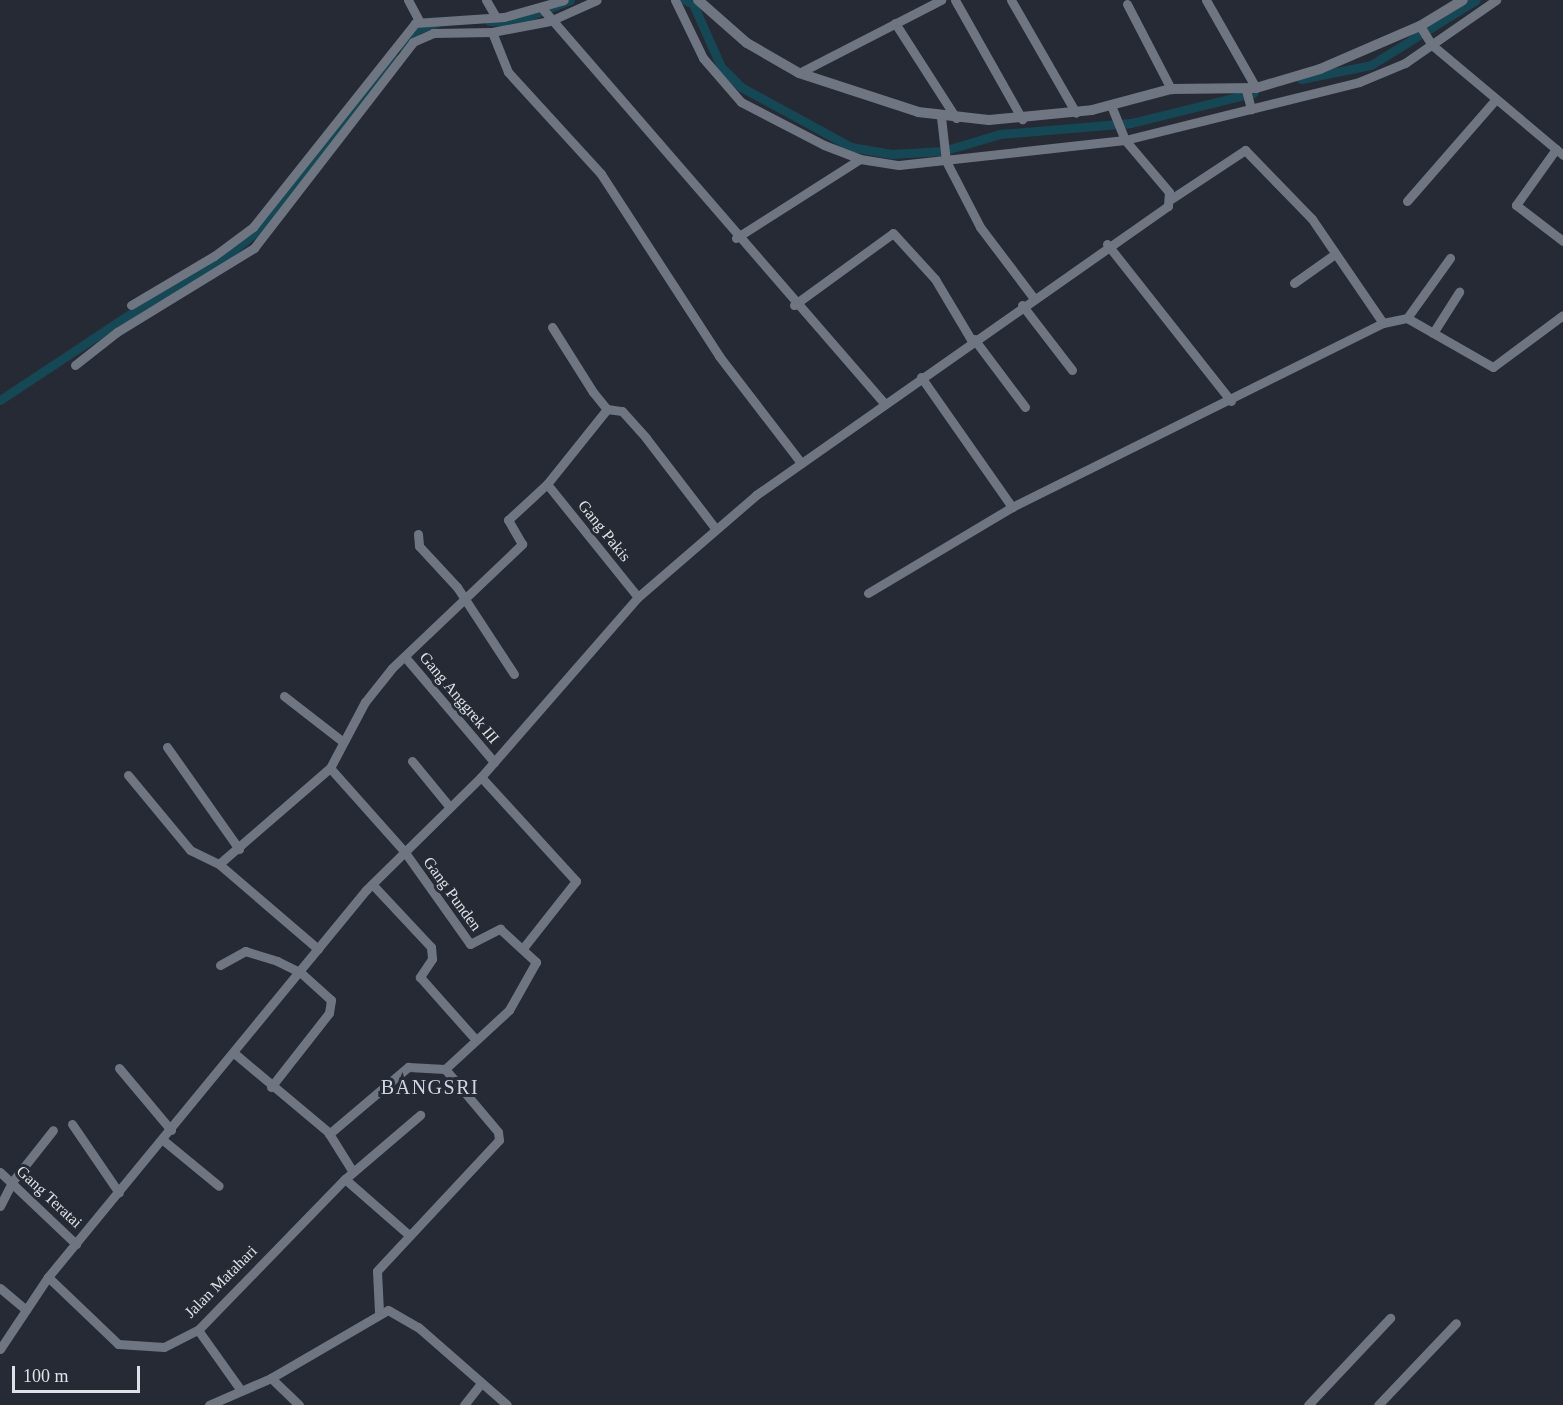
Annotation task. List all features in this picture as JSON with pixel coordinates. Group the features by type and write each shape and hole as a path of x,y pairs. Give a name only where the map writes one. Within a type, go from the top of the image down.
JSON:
{"street":[{"path":"408,0 419,21"},
{"path":"486,0 496,17"},
{"path":"131,305 214,256 252,227 419,21 545,13 564,0"},
{"path":"75,365 117,332 254,248 413,42 434,33 492,32 545,13 597,0"},
{"path":"675,0 703,58 741,102 860,159 899,165 945,154 1124,137 1386,74 1496,0"},
{"path":"698,0 747,43 799,73 941,117 1022,119 1112,107 1171,89 1253,90 1320,69 1421,28 1463,0"},
{"path":"799,73 941,0"},
{"path":"955,0 1022,119"},
{"path":"1011,0 1076,113"},
{"path":"1206,0 1253,90 1255,106"},
{"path":"1127,4 1171,89"},
{"path":"545,13 794,305 884,403"},
{"path":"895,23 956,118"},
{"path":"1421,28 1431,44 1559,152 1516,205 1563,242"},
{"path":"492,32 508,72 601,174 719,356 801,463"},
{"path":"1407,201 1496,99"},
{"path":"1112,107 1124,137 1171,199"},
{"path":"941,117 945,154 980,227 1033,297"},
{"path":"0,1349 48,1277 164,1140 372,884 481,777 492,760 638,597 715,528 801,463 1107,244 1245,150 1312,219 1383,323"},
{"path":"736,238 860,159"},
{"path":"794,305 893,233 935,279 973,340 1025,407"},
{"path":"1107,244 1231,401"},
{"path":"1294,283 1335,254"},
{"path":"1407,318 1450,258"},
{"path":"1433,333 1460,292"},
{"path":"1022,305 1072,370"},
{"path":"868,593 1011,507 1231,401 1383,323 1407,318 1493,367 1563,315"},
{"path":"552,327 608,409 622,411 646,438 715,528"},
{"path":"921,376 1011,507"},
{"path":"219,864 330,768 342,741 365,702 405,657 466,601 522,544 508,520 547,484 608,409"},
{"name":"Gang Pakis","path":"547,484 638,597"},
{"path":"418,534 419,546 466,601 514,674"},
{"name":"Gang Anggrek III","path":"405,657 492,760"},
{"path":"284,696 342,741"},
{"path":"166,747 239,849"},
{"path":"412,761 449,806"},
{"path":"330,768 404,851"},
{"path":"129,775 190,850 219,864 318,949"},
{"path":"481,777 576,881 523,948"},
{"name":"Gang Punden","path":"404,851 470,944 500,929 536,962 509,1010 475,1039"},
{"path":"372,884 431,947 432,959 420,977 475,1039 445,1069"},
{"path":"220,965 245,951 300,972 332,1006 271,1087"},
{"path":"234,1053 271,1087 329,1134 353,1172"},
{"path":"329,1134 408,1067 445,1069 498,1132 499,1140 375,1277 379,1312"},
{"path":"119,1068 171,1130"},
{"name":"Jalan Matahari","path":"48,1277 118,1344 164,1347 198,1330 345,1179 420,1115"},
{"path":"72,1124 119,1193"},
{"path":"0,1206 12,1182 54,1130"},
{"path":"164,1140 219,1186"},
{"name":"Gang Teratai","path":"0,1172 76,1244"},
{"path":"345,1179 410,1236"},
{"path":"0,1288 26,1310"},
{"path":"208,1405 240,1389 271,1378 379,1312 397,1312 507,1405"},
{"path":"1308,1405 1390,1318"},
{"path":"1378,1405 1456,1323"},
{"path":"198,1330 240,1389"},
{"path":"271,1378 299,1405"},
{"path":"464,1405 480,1383"}],"waterway":[{"path":"489,21 513,22 570,0"},
{"path":"685,0 693,4 721,67 741,87 851,147 891,154 943,151 1000,134 1131,123 1253,93"},
{"path":"1301,79 1371,65 1476,0"},
{"path":"401,46 418,29 437,23"},
{"path":"0,400 145,304 218,263 268,222 393,57"}],"district":[{"name":"BANGSRI","path":"430,1087"}]}
